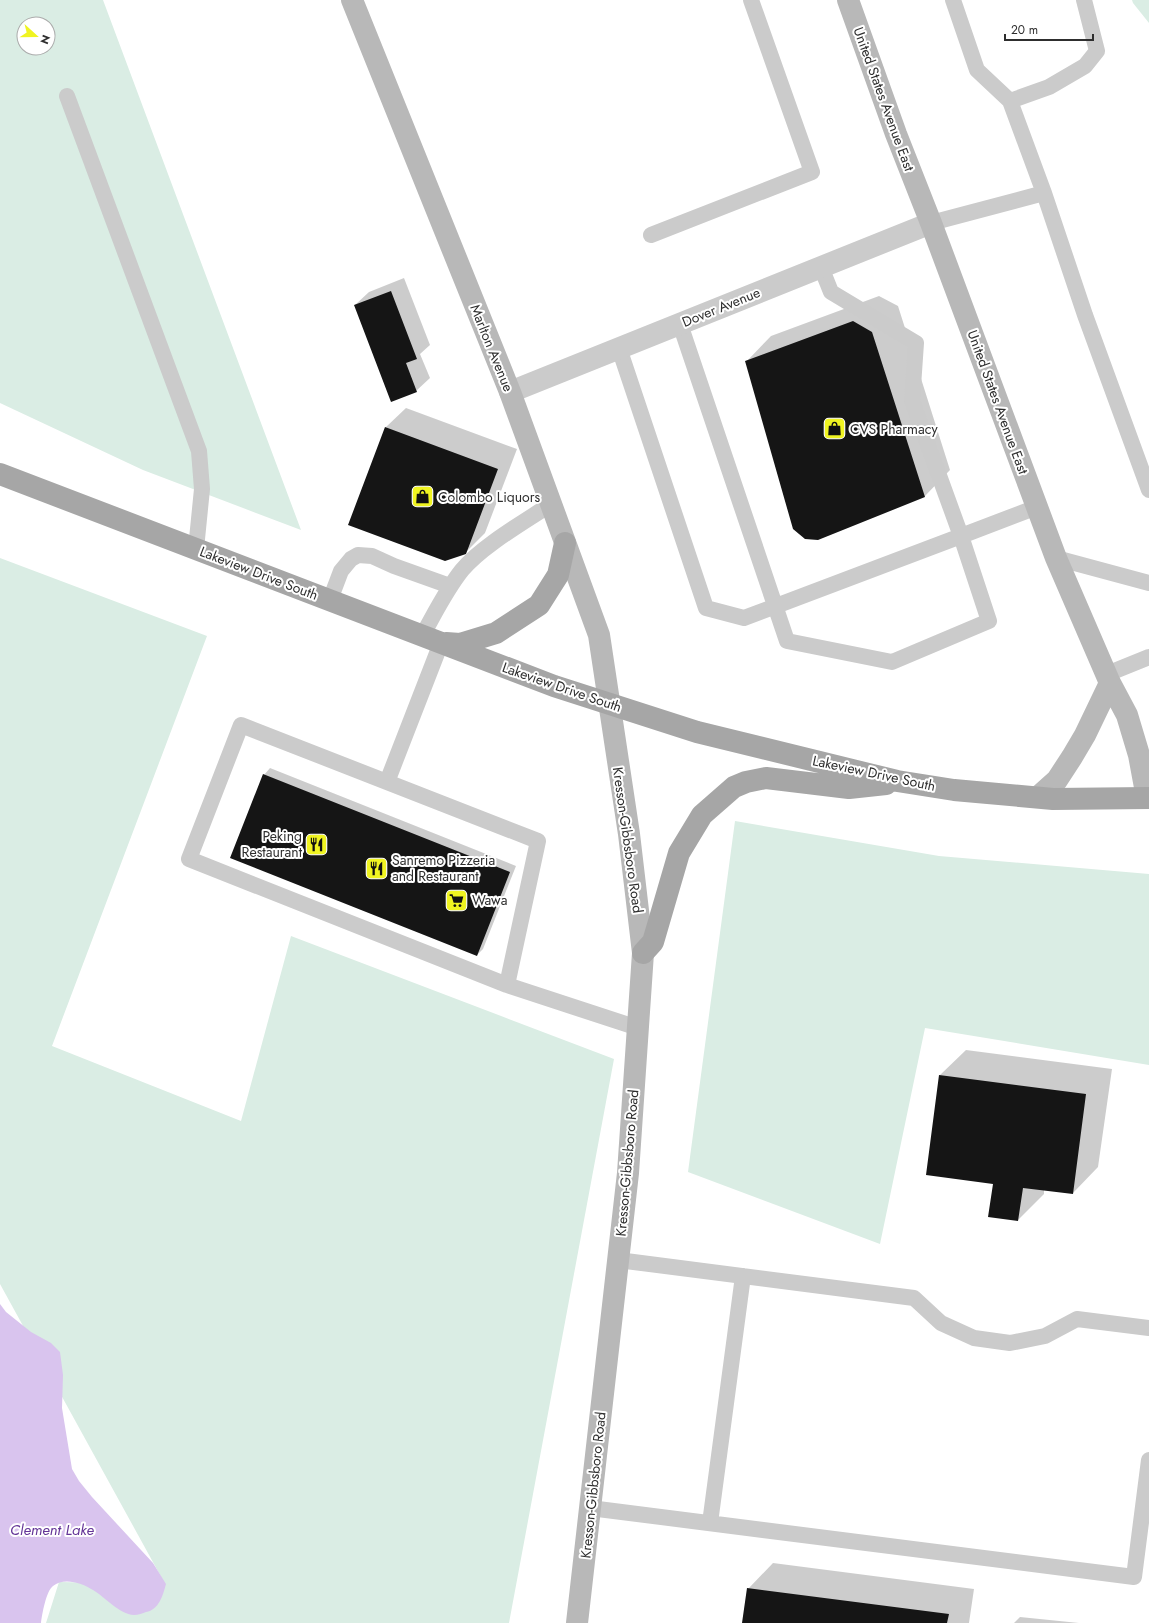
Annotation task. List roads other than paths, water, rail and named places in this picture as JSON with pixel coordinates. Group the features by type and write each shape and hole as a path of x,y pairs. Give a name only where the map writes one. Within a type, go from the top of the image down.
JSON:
{"main road":[{"name":"Lakeview Drive South","path":"0,474 554,686 697,732 897,781 954,790 1053,799 1148,799"},
{"path":"432,639 460,644 496,633 539,605 558,575 565,543"},
{"path":"643,953 654,942 678,853 702,815 734,787 746,782 766,778 849,788 877,786 897,781"}],"street":[{"name":"Marlton Avenue","path":"352,0 510,392 599,635 608,703"},
{"name":"United States Avenue East","path":"848,0 896,134 931,223 1056,558 1108,678 1127,715 1139,755 1148,799"},
{"name":"Dover Avenue","path":"510,392 931,223"},
{"path":"1038,797 1057,780 1085,735 1108,678"},
{"name":"Kresson-Gibbsboro Road","path":"577,1623 628,1173 643,953 629,834 608,703"}],"lane":[{"path":"651,235 812,172 751,0"},
{"path":"952,0 977,70 1010,101 1044,193 1085,315 1149,490"},
{"path":"1010,101 1049,87 1085,66 1097,51 1084,0"},
{"path":"67,96 199,451 202,489 196,549"},
{"path":"931,223 1044,193"},
{"path":"680,324 787,641 892,662 989,621 961,536 912,401 916,343 831,292 821,267"},
{"path":"619,348 706,608 744,618 1037,507"},
{"path":"387,782 450,586 462,569 474,558 551,504"},
{"path":"330,600 341,571 351,559 358,555 372,556 394,566 450,586"},
{"path":"1056,558 1149,583"},
{"path":"1108,678 1149,657"},
{"path":"507,985 538,841 241,725 189,859 507,985 638,1028"},
{"path":"618,1260 914,1298 941,1323 974,1338 1002,1342 1010,1343 1045,1336 1077,1319 1149,1328"},
{"path":"710,1523 743,1276"},
{"path":"590,1508 1134,1577 1149,1460"}],"water":[{"name":"Clement Lake","path":"0,1304 6,1312 31,1332 51,1343 60,1352 63,1375 62,1408 72,1469 79,1481 92,1497 153,1563 166,1584 160,1601 150,1611 136,1615 128,1614 123,1612 89,1587 68,1581 57,1583 48,1593 41,1623 0,1623"}],"place":[{"name":"CVS Pharmacy","path":"834,429"},
{"name":"Colombo Liquors","path":"423,497"},
{"name":"Peking Restaurant","path":"317,844"},
{"name":"Sanremo Pizzeria and Restaurant","path":"376,868"},
{"name":"Wawa","path":"457,900"}]}
